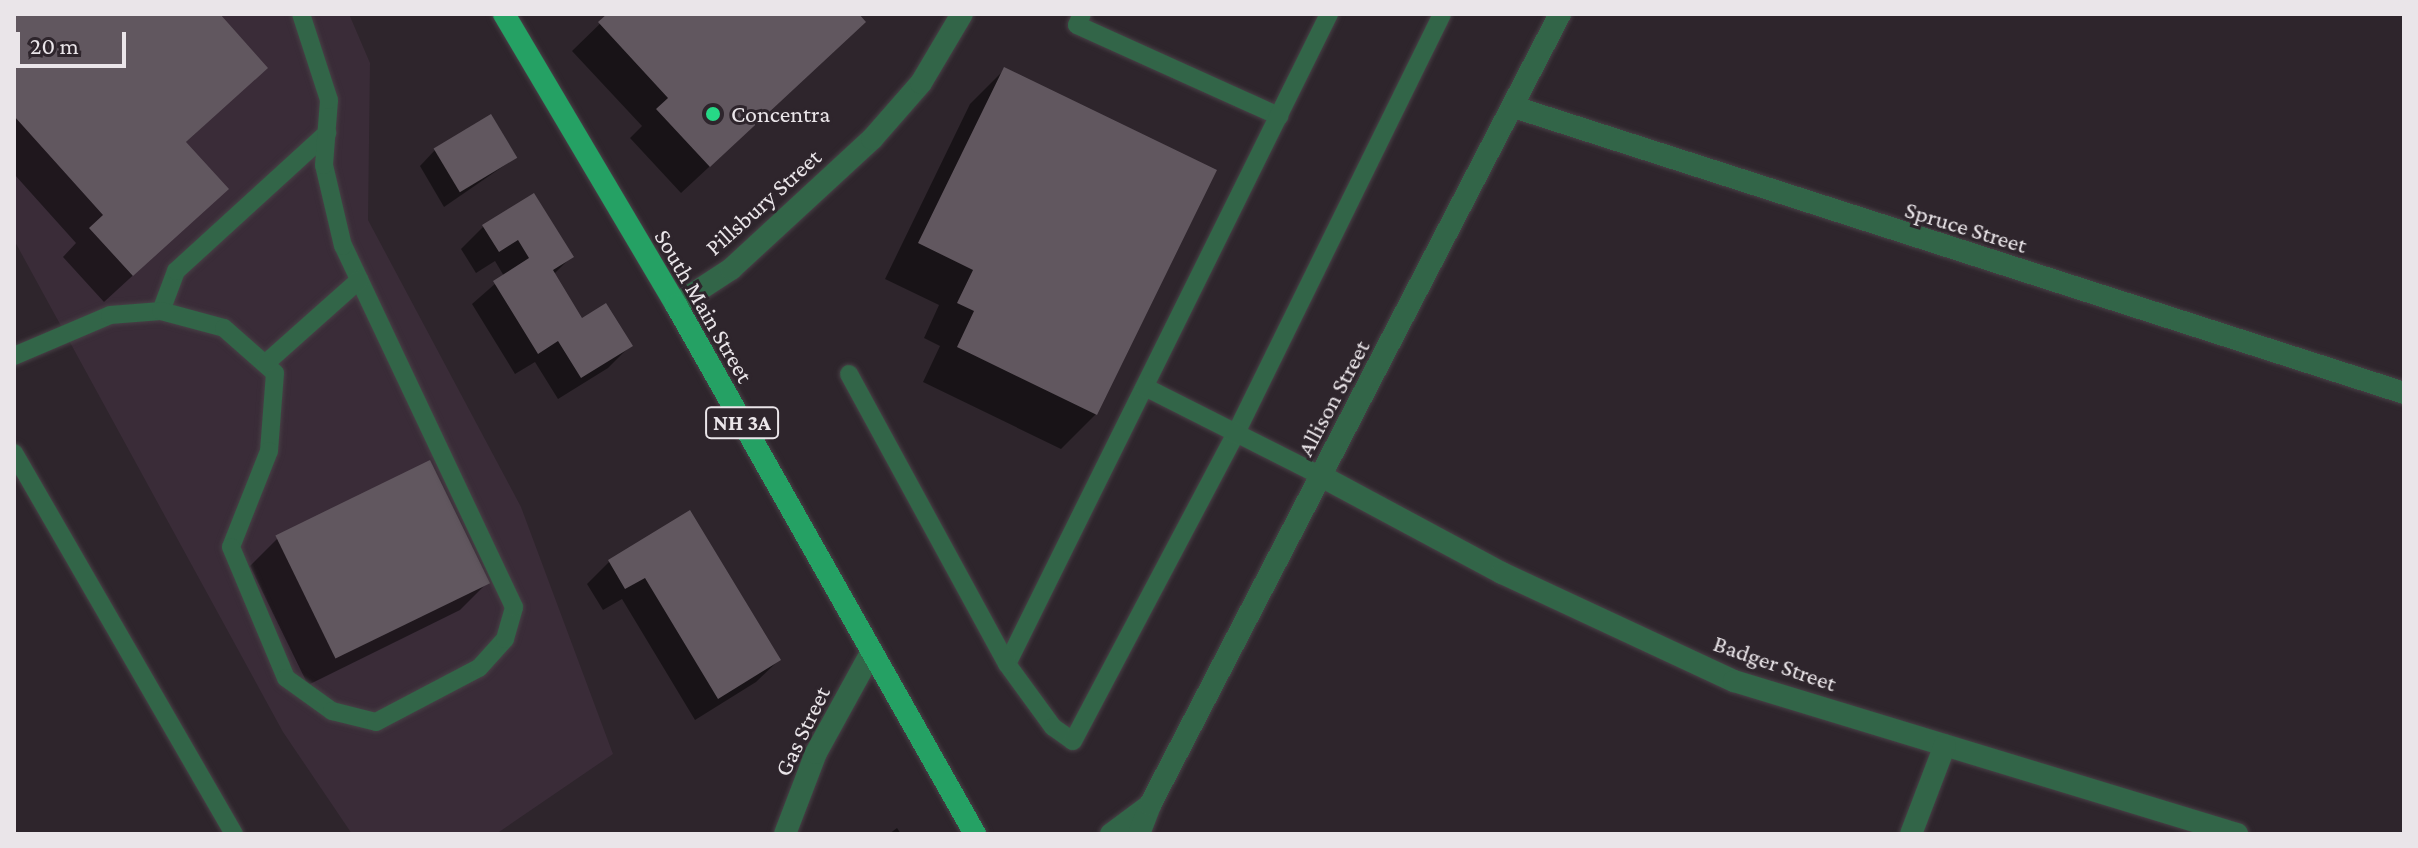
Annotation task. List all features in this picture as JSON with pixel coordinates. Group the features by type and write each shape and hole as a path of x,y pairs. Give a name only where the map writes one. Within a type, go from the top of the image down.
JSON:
{"main road":[{"name":"South Main Street","path":"504,14 676,305 975,834"}],"street":[{"name":"Pillsbury Street","path":"676,305 731,269 872,139 921,83 962,14"},
{"name":"Allison Street","path":"1139,834 1150,805 1560,14"},
{"name":"Spruce Street","path":"1514,107 2404,393"},
{"name":"Badger Street","path":"1321,476 1502,573 1734,681 2237,834"},
{"name":"Gas Street","path":"785,834 816,753 871,653"},
{"path":"1911,834 1945,745"},
{"name":"Allison Street","path":"1111,834 1150,805"}],"lane":[{"path":"14,356 110,315 161,311 224,328 275,373 269,451 231,547 286,678 332,711 376,722 479,668 505,639 514,607 343,246 324,165 329,100 301,14"},
{"path":"1007,664 1329,14"},
{"path":"849,374 1007,664 1053,727 1073,741 1235,435 1442,14"},
{"path":"1079,19 1279,116"},
{"path":"161,311 176,271 327,133"},
{"path":"266,363 359,280"},
{"path":"1145,387 1321,476"},
{"path":"14,453 234,834"}],"shaded area":[{"path":"14,14 349,14 370,63 368,220 521,507 613,754 496,834 352,834 283,732 14,240"}],"building":[{"path":"14,14 220,14 268,68 186,142 229,189 133,276 89,228 103,215 14,116"},
{"path":"607,14 859,14 866,22 710,167 656,109 668,98 598,22"},
{"path":"1004,67 1217,170 1097,415 957,347 974,311 957,303 973,270 918,243"},
{"path":"491,114 517,158 460,192 434,149"},
{"path":"534,193 574,257 553,270 582,318 606,303 633,346 581,378 558,341 538,354 493,281 529,258 518,240 499,252 482,225"},
{"path":"430,460 490,583 335,659 275,535"},
{"path":"690,510 781,660 718,699 645,578 625,589 608,560"}],"place":[{"name":"Concentra","path":"713,114"}]}
